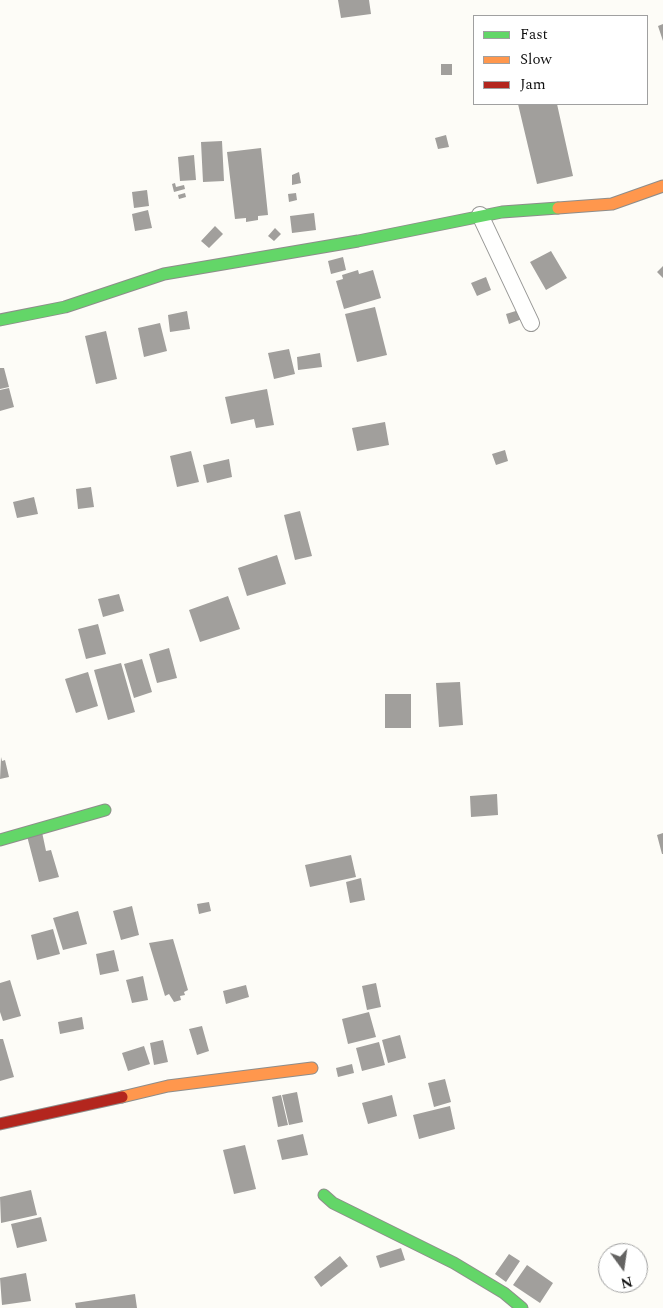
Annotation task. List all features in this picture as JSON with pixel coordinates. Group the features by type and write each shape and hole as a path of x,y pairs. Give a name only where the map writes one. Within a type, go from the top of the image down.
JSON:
{"street":[{"path":"0,320 65,306 164,274 358,241 480,215 612,204 663,186"},
{"path":"480,215 531,323"},
{"path":"0,840 105,810"},
{"path":"0,1124 168,1086 312,1068"},
{"path":"324,1195 333,1202 454,1263 504,1292 522,1308"}],"building":[{"path":"338,0 369,0 371,14 341,18"},
{"path":"663,24 663,41 658,26"},
{"path":"441,64 452,64 452,75 441,75"},
{"path":"518,105 557,105 573,176 537,184"},
{"path":"446,135 449,147 438,149 435,138"},
{"path":"222,141 224,181 203,182 201,142"},
{"path":"261,148 268,215 258,216 258,220 246,222 246,218 235,219 227,152"},
{"path":"194,155 196,180 180,181 178,157"},
{"path":"299,172 301,183 292,185 292,175"},
{"path":"175,183 176,187 184,185 185,189 174,192 172,184"},
{"path":"147,190 149,206 134,208 132,192"},
{"path":"185,193 186,197 179,199 178,195"},
{"path":"296,193 297,200 289,202 288,194"},
{"path":"148,210 152,228 135,231 132,214"},
{"path":"314,213 316,230 292,233 290,216"},
{"path":"215,226 223,234 209,248 201,241"},
{"path":"275,228 281,234 274,241 268,236"},
{"path":"551,251 567,278 546,290 530,262"},
{"path":"343,257 346,270 331,274 328,261"},
{"path":"663,266 663,278 657,272"},
{"path":"358,270 359,274 373,270 381,298 344,309 336,281 343,279 342,275"},
{"path":"486,277 491,290 477,296 471,283"},
{"path":"375,307 387,355 357,362 345,314"},
{"path":"519,310 522,319 509,324 506,314"},
{"path":"187,311 190,329 170,332 168,315"},
{"path":"160,323 167,351 144,357 138,328"},
{"path":"106,331 117,379 96,384 85,336"},
{"path":"289,349 295,374 274,379 268,353"},
{"path":"320,353 322,367 298,370 297,357"},
{"path":"0,368 4,368 9,387 0,389"},
{"path":"9,388 14,407 0,411 0,390"},
{"path":"267,389 274,425 256,428 254,419 231,424 225,397"},
{"path":"385,422 389,445 357,451 352,428"},
{"path":"505,450 508,461 496,465 492,454"},
{"path":"191,451 199,482 177,487 170,456"},
{"path":"229,459 232,477 207,483 203,465"},
{"path":"91,487 94,507 78,509 76,489"},
{"path":"34,497 38,514 17,518 13,502"},
{"path":"300,511 312,556 295,560 284,515"},
{"path":"277,555 286,584 247,596 238,568"},
{"path":"119,594 124,611 103,617 98,599"},
{"path":"228,596 240,629 200,642 189,610"},
{"path":"98,624 106,654 86,659 78,629"},
{"path":"169,648 177,678 157,683 149,654"},
{"path":"142,659 152,692 134,698 124,664"},
{"path":"121,663 135,712 108,720 94,670"},
{"path":"88,672 98,706 76,713 65,679"},
{"path":"460,682 463,725 439,727 436,683"},
{"path":"385,694 411,694 411,728 385,728"},
{"path":"1,757 2,761 5,760 9,777 0,779"},
{"path":"497,794 498,815 471,817 470,796"},
{"path":"42,832 46,851 51,850 59,877 39,882 27,836"},
{"path":"663,833 663,854 662,854 657,835"},
{"path":"351,855 356,877 310,887 305,865"},
{"path":"361,878 365,900 350,903 346,882"},
{"path":"209,902 211,911 199,914 197,904"},
{"path":"132,906 139,935 121,940 113,911"},
{"path":"78,911 87,944 63,950 53,918"},
{"path":"53,929 60,954 37,960 31,935"},
{"path":"173,939 188,990 184,992 185,995 180,996 181,1000 174,1002 169,994 165,996 149,943"},
{"path":"114,950 119,971 100,975 96,954"},
{"path":"143,976 148,1000 132,1003 126,980"},
{"path":"10,980 21,1016 3,1021 0,1012 0,983"},
{"path":"376,983 381,1007 367,1010 362,986"},
{"path":"246,985 249,997 226,1004 223,991"},
{"path":"369,1012 376,1037 348,1044 342,1019"},
{"path":"82,1017 84,1029 60,1034 58,1022"},
{"path":"202,1026 209,1051 197,1055 189,1029"},
{"path":"400,1035 406,1058 388,1063 382,1040"},
{"path":"0,1039 3,1039 14,1077 0,1081"},
{"path":"163,1040 168,1062 154,1065 150,1043"},
{"path":"379,1042 385,1065 362,1071 356,1048"},
{"path":"144,1046 150,1064 128,1071 122,1053"},
{"path":"352,1064 354,1073 338,1077 336,1068"},
{"path":"445,1079 451,1102 434,1107 428,1083"},
{"path":"297,1092 303,1122 289,1125 282,1095"},
{"path":"281,1095 288,1125 278,1127 272,1097"},
{"path":"392,1095 397,1116 368,1124 362,1103"},
{"path":"450,1106 455,1129 419,1139 413,1115"},
{"path":"303,1134 308,1155 282,1160 277,1140"},
{"path":"245,1145 256,1189 234,1194 223,1150"},
{"path":"31,1190 37,1215 1,1223 0,1197"},
{"path":"41,1217 47,1241 17,1248 11,1224"},
{"path":"401,1248 405,1260 380,1268 376,1256"},
{"path":"509,1254 520,1261 506,1282 495,1274"},
{"path":"340,1256 348,1266 321,1287 314,1277"},
{"path":"527,1265 553,1283 540,1303 513,1285"},
{"path":"26,1273 31,1301 2,1305 0,1278"},
{"path":"135,1294 137,1308 76,1308 75,1303"}],"traffic: fast":[{"path":"0,320 65,307 164,274 358,241 502,212 558,208"},
{"path":"0,840 105,810"},
{"path":"324,1195 333,1203 454,1263 504,1293 522,1308"}],"traffic: slow":[{"path":"558,208 612,204 663,186"},
{"path":"122,1097 168,1086 312,1068"}],"traffic: jam":[{"path":"0,1124 122,1097"}]}
